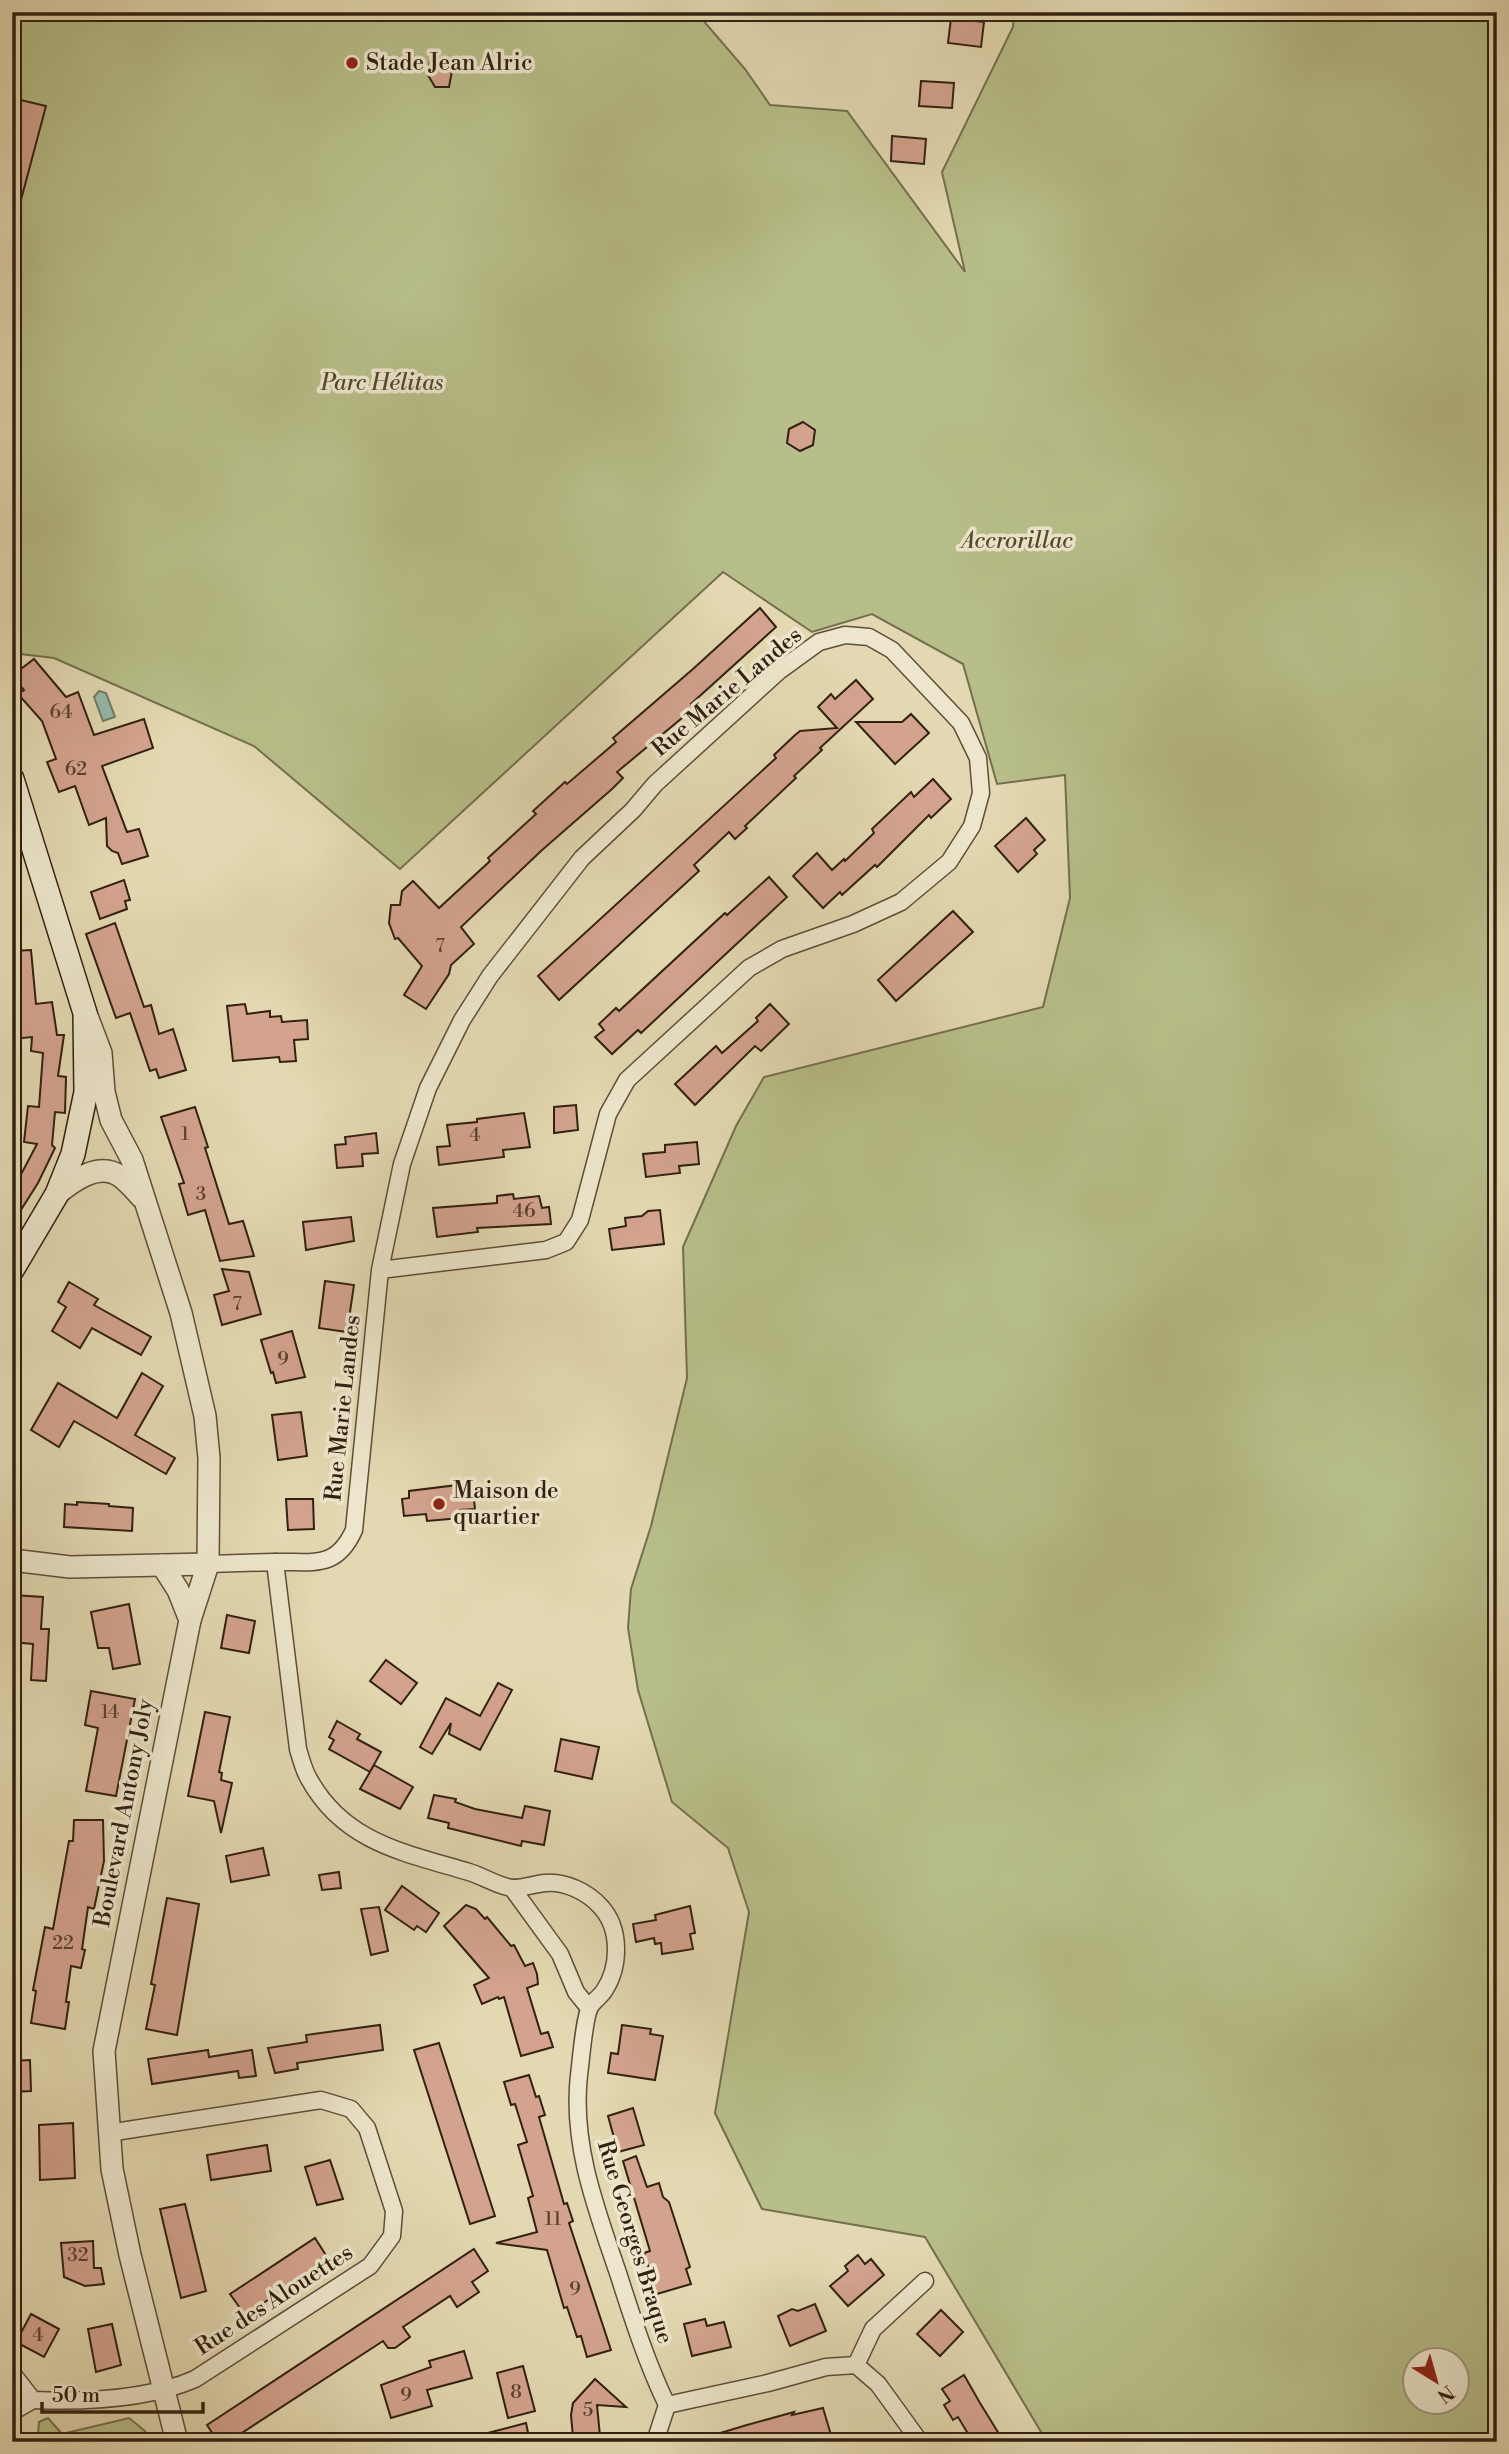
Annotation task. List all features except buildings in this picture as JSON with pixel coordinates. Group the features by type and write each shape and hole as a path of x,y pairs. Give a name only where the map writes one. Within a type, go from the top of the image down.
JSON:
{"main road":[{"path":"12,779 85,1013 86,1092 73,1154 57,1194 12,1270"}],"street":[{"name":"Rue Marie Landes","path":"275,1562 326,1561 346,1548 354,1530 380,1270 402,1164 428,1088 462,1020 491,976 582,858 633,810 654,784 779,671 819,642 845,635 869,637 892,650 961,723 978,758 981,793 972,826 949,862 901,902 853,924 782,950 749,968 627,1080 608,1114 580,1220 566,1242 546,1250 380,1270"},
{"name":"Boulevard Antony Joly","path":"85,1013 101,1053 104,1091 111,1120 132,1160 181,1312 205,1416 209,1458 208,1564 190,1620 104,2051 112,2169 177,2442"},
{"path":"57,1194 83,1175 97,1172 113,1173 143,1198"},
{"path":"170,1565 196,1541 209,1518"},
{"path":"12,1560 70,1567 275,1562 298,1749 308,1779 328,1805 354,1829 385,1847 470,1872 512,1888 560,1954 576,1992 589,2008"},
{"path":"170,1565 190,1620"},
{"name":"Rue Georges Braque","path":"512,1888 548,1882 573,1887 602,1908 613,1928 617,1954 614,1971 604,1991 589,2008 577,2107 585,2166 594,2203 651,2371 667,2405"},
{"name":"Rue des Alouettes","path":"33,2400 83,2401 164,2389 195,2379 370,2266 392,2236 394,2211 367,2128 351,2109 321,2100 108,2133"},
{"path":"856,2365 873,2329 925,2281"},
{"path":"655,2442 667,2405 826,2367 856,2365 878,2384 920,2442"},
{"path":"12,2373 33,2400 12,2413"}],"green space":[{"path":"12,12 696,12 745,69 770,105 847,111 965,272 942,172 1013,27 1014,12 1497,12 1497,2442 1047,2442 925,2237 762,2209 715,2113 749,1912 728,1848 672,1802 638,1690 628,1628 631,1589 651,1526 687,1378 683,1247 736,1126 764,1077 1043,1007 1070,898 1065,775 997,784 963,664 872,614 812,632 723,572 400,869 254,746 54,658 12,653"},
{"path":"48,2418 62,2434 129,2418 145,2431 147,2442 31,2442 38,2434 39,2422"}],"shaded area":[{"path":"99,691 106,693 115,717 103,721 94,697"}],"place":[{"name":"Stade Jean Alric","path":"352,63"},
{"name":"Maison de quartier","path":"439,1504"}],"park label":[{"name":"Parc Hélitas","path":"382,383"},
{"name":"Accrorillac","path":"1017,541"}]}
